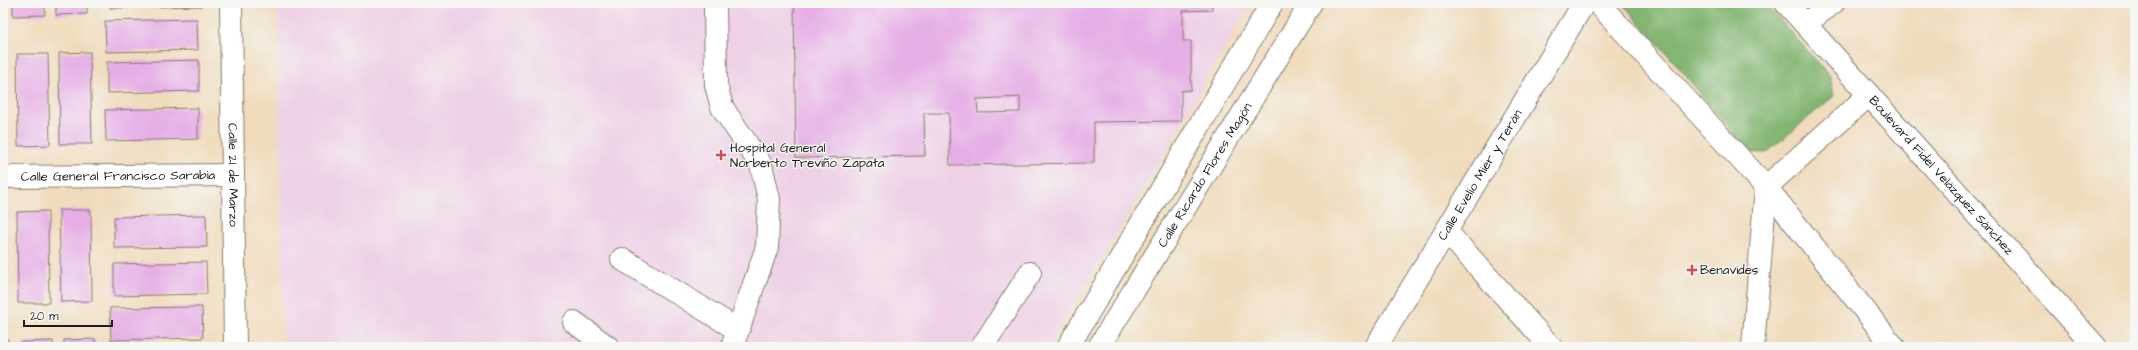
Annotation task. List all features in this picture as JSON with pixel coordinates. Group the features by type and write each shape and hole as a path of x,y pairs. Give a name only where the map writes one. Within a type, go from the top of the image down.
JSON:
{"street":[{"name":"Calle 21 de Marzo","path":"231,3 235,347"},
{"path":"622,258 735,338 767,247 769,199 761,165 722,107 716,85 715,3"},
{"path":"1068,347 1272,3"},
{"name":"Calle Ricardo Flores Magón","path":"1099,347 1311,3"},
{"name":"Calle Evelio Mier y Terán","path":"1376,347 1584,3"},
{"path":"1598,3 1766,187 1894,347"},
{"name":"Boulevard Fidel Velázquez Sánchez","path":"1786,3 2096,347"},
{"path":"1805,24 1833,3"},
{"path":"1752,347 1766,187 1869,95"},
{"path":"1209,109 1235,126"},
{"name":"Calle General Francisco Sarabia","path":"3,176 233,175"},
{"path":"1446,231 1551,347"},
{"path":"982,347 1030,273"},
{"path":"574,322 608,347"}],"shaded area":[{"name":"Hospital General Norberto Treviño Zapata","path":"278,3 1250,3 1143,190 1048,347 283,347"}],"green space":[{"path":"1622,3 1765,3 1830,76 1834,96 1766,153 1748,152 1677,65"}],"building":[{"path":"13,3 45,3 45,15 13,16"},
{"path":"56,3 87,3 87,14 56,15"},
{"path":"110,3 202,3 202,6 110,8"},
{"path":"794,3 1212,3 1212,10 1183,11 1183,41 1191,41 1191,90 1181,91 1181,121 1094,122 1094,163 950,165 949,113 924,113 925,156 796,158","holes":["1020,97 1020,112 978,113 977,99"]},
{"path":"197,19 198,50 106,52 105,21"},
{"path":"90,52 92,144 60,144 59,53"},
{"path":"17,54 48,54 50,145 18,146"},
{"path":"199,60 199,91 107,93 107,62"},
{"path":"198,108 198,139 106,141 105,110"},
{"path":"4,125 5,142 3,142"},
{"path":"59,210 91,210 92,301 61,302"},
{"path":"48,211 49,303 18,303 17,212"},
{"path":"206,215 207,247 114,248 114,217"},
{"path":"206,262 207,294 114,296 114,264"},
{"path":"202,307 203,338 111,340 110,308"},
{"path":"3,339 8,339 8,347 3,347"},
{"path":"95,339 95,347 64,347 64,340"},
{"path":"53,341 53,347 22,347 22,342"}],"place":[{"name":"Hospital General Norberto Treviño Zapata","path":"721,155"},
{"name":"Benavides","path":"1692,270"}]}
